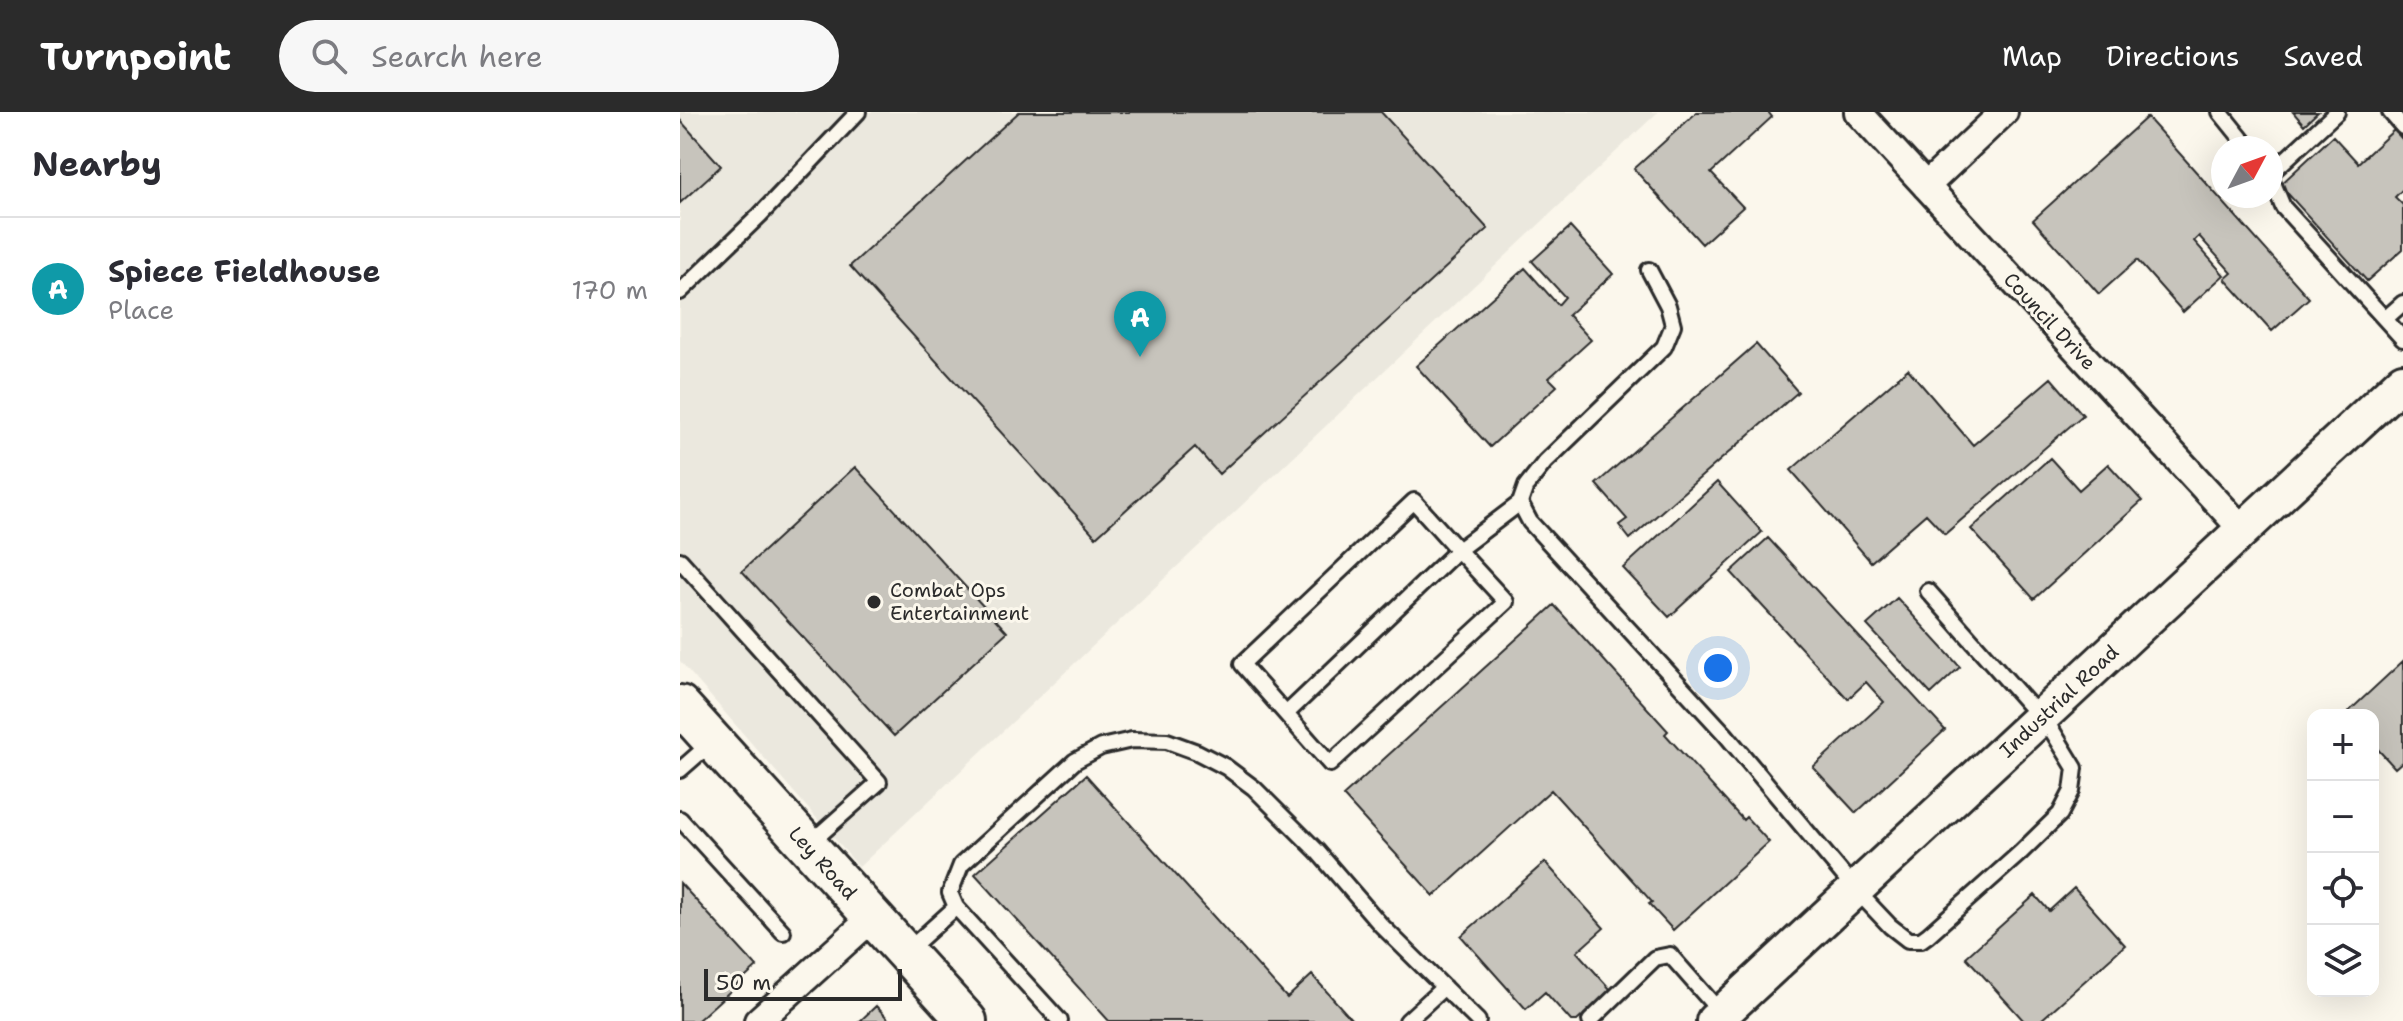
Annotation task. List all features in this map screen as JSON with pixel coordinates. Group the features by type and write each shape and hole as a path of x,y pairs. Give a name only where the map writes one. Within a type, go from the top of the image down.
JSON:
{"main road":[{"name":"Ley Road","path":"680,705 967,1021"}],"street":[{"name":"Council Drive","path":"1858,112 2243,530"},
{"path":"1926,186 2004,112"},
{"name":"Industrial Road","path":"1721,1019 2403,381"},
{"path":"758,1021 873,917"}],"lane":[{"path":"680,292 750,225 858,112"},
{"path":"2220,112 2239,136"},
{"path":"2283,164 2337,112"},
{"path":"2390,112 2403,127"},
{"path":"2283,207 2403,339"},
{"path":"1286,714 1458,550 1520,503 1526,486 1545,462 1664,347 1673,325 1668,306 1649,270"},
{"path":"2385,319 2403,303"},
{"path":"1414,501 1458,550 1506,602 1330,764 1242,664 1414,501"},
{"path":"1520,503 1530,522 1725,734 1856,890 1908,940 1921,940 2060,814 2072,791 2075,768 2061,742 1928,591"},
{"path":"680,560 879,782 808,846"},
{"path":"1060,1021 956,907 950,893 961,865 1075,761 1101,747 1132,740 1167,741 1197,752 1226,767 1254,788 1317,851 1381,925 1478,1021"},
{"path":"680,770 713,741"},
{"path":"680,819 783,932"},
{"path":"905,953 956,907"},
{"path":"1590,1021 1655,958 1670,955 1721,1019"},
{"path":"1407,1021 1444,987"}],"shaded area":[{"path":"680,112 1658,112 859,867 680,661"}],"building":[{"path":"1019,112 1381,112 1488,229 1219,474 1195,447 1096,537 850,266"},
{"path":"1697,112 1768,112 1772,117 1711,173 1743,207 1702,244 1634,169"},
{"path":"2293,112 2318,112 2304,125"},
{"path":"2147,117 2211,189 2211,208 2228,208 2309,298 2272,331 2225,279 2232,273 2199,236 2194,241 2224,275 2183,312 2137,260 2099,294 2033,220"},
{"path":"680,120 721,166 680,203"},
{"path":"2394,130 2403,140 2403,189 2395,197 2403,205 2403,249 2367,281 2283,188 2283,182 2333,136 2358,163"},
{"path":"1570,227 1613,274 1568,315 1591,340 1549,378 1557,386 1490,447 1416,366 1525,268 1558,305 1565,297 1532,261"},
{"path":"1756,344 1798,392 1630,539 1619,525 1627,519 1596,484"},
{"path":"1908,369 1973,445 2051,378 2083,415 1945,534 1926,514 1871,562 1791,470"},
{"path":"2050,458 2079,490 2108,464 2142,501 2034,599 1971,529"},
{"name":"Combat Ops Entertainment","path":"855,467 1007,632 894,736 742,571"},
{"path":"1717,482 1762,532 1669,617 1623,568"},
{"path":"1768,538 1945,730 1856,813 1813,767 1884,702 1866,682 1848,699 1731,572"},
{"path":"1897,598 1960,667 1931,694 1867,625"},
{"path":"1554,605 1668,731 1665,734 1743,820 1746,817 1769,842 1673,930 1649,904 1652,902 1551,790 1434,896 1343,796"},
{"path":"2403,661 2403,761 2395,768 2379,751 2379,709 2351,709"},
{"path":"1086,775 1287,998 1312,975 1353,1021 1109,1021 975,874"},
{"path":"1545,862 1604,928 1577,952 1611,990 1577,1021 1571,1021 1545,992 1526,1009 1461,936"},
{"path":"680,883 757,967 697,1021 680,1021"},
{"path":"2074,888 2125,945 2040,1021 2024,1021 1966,957 2035,895 2049,911"},
{"path":"876,1006 890,1021 860,1021"}],"place":[{"name":"Spiece Fieldhouse","path":"1140,357"},
{"name":"Combat Ops Entertainment","path":"874,602"}]}
